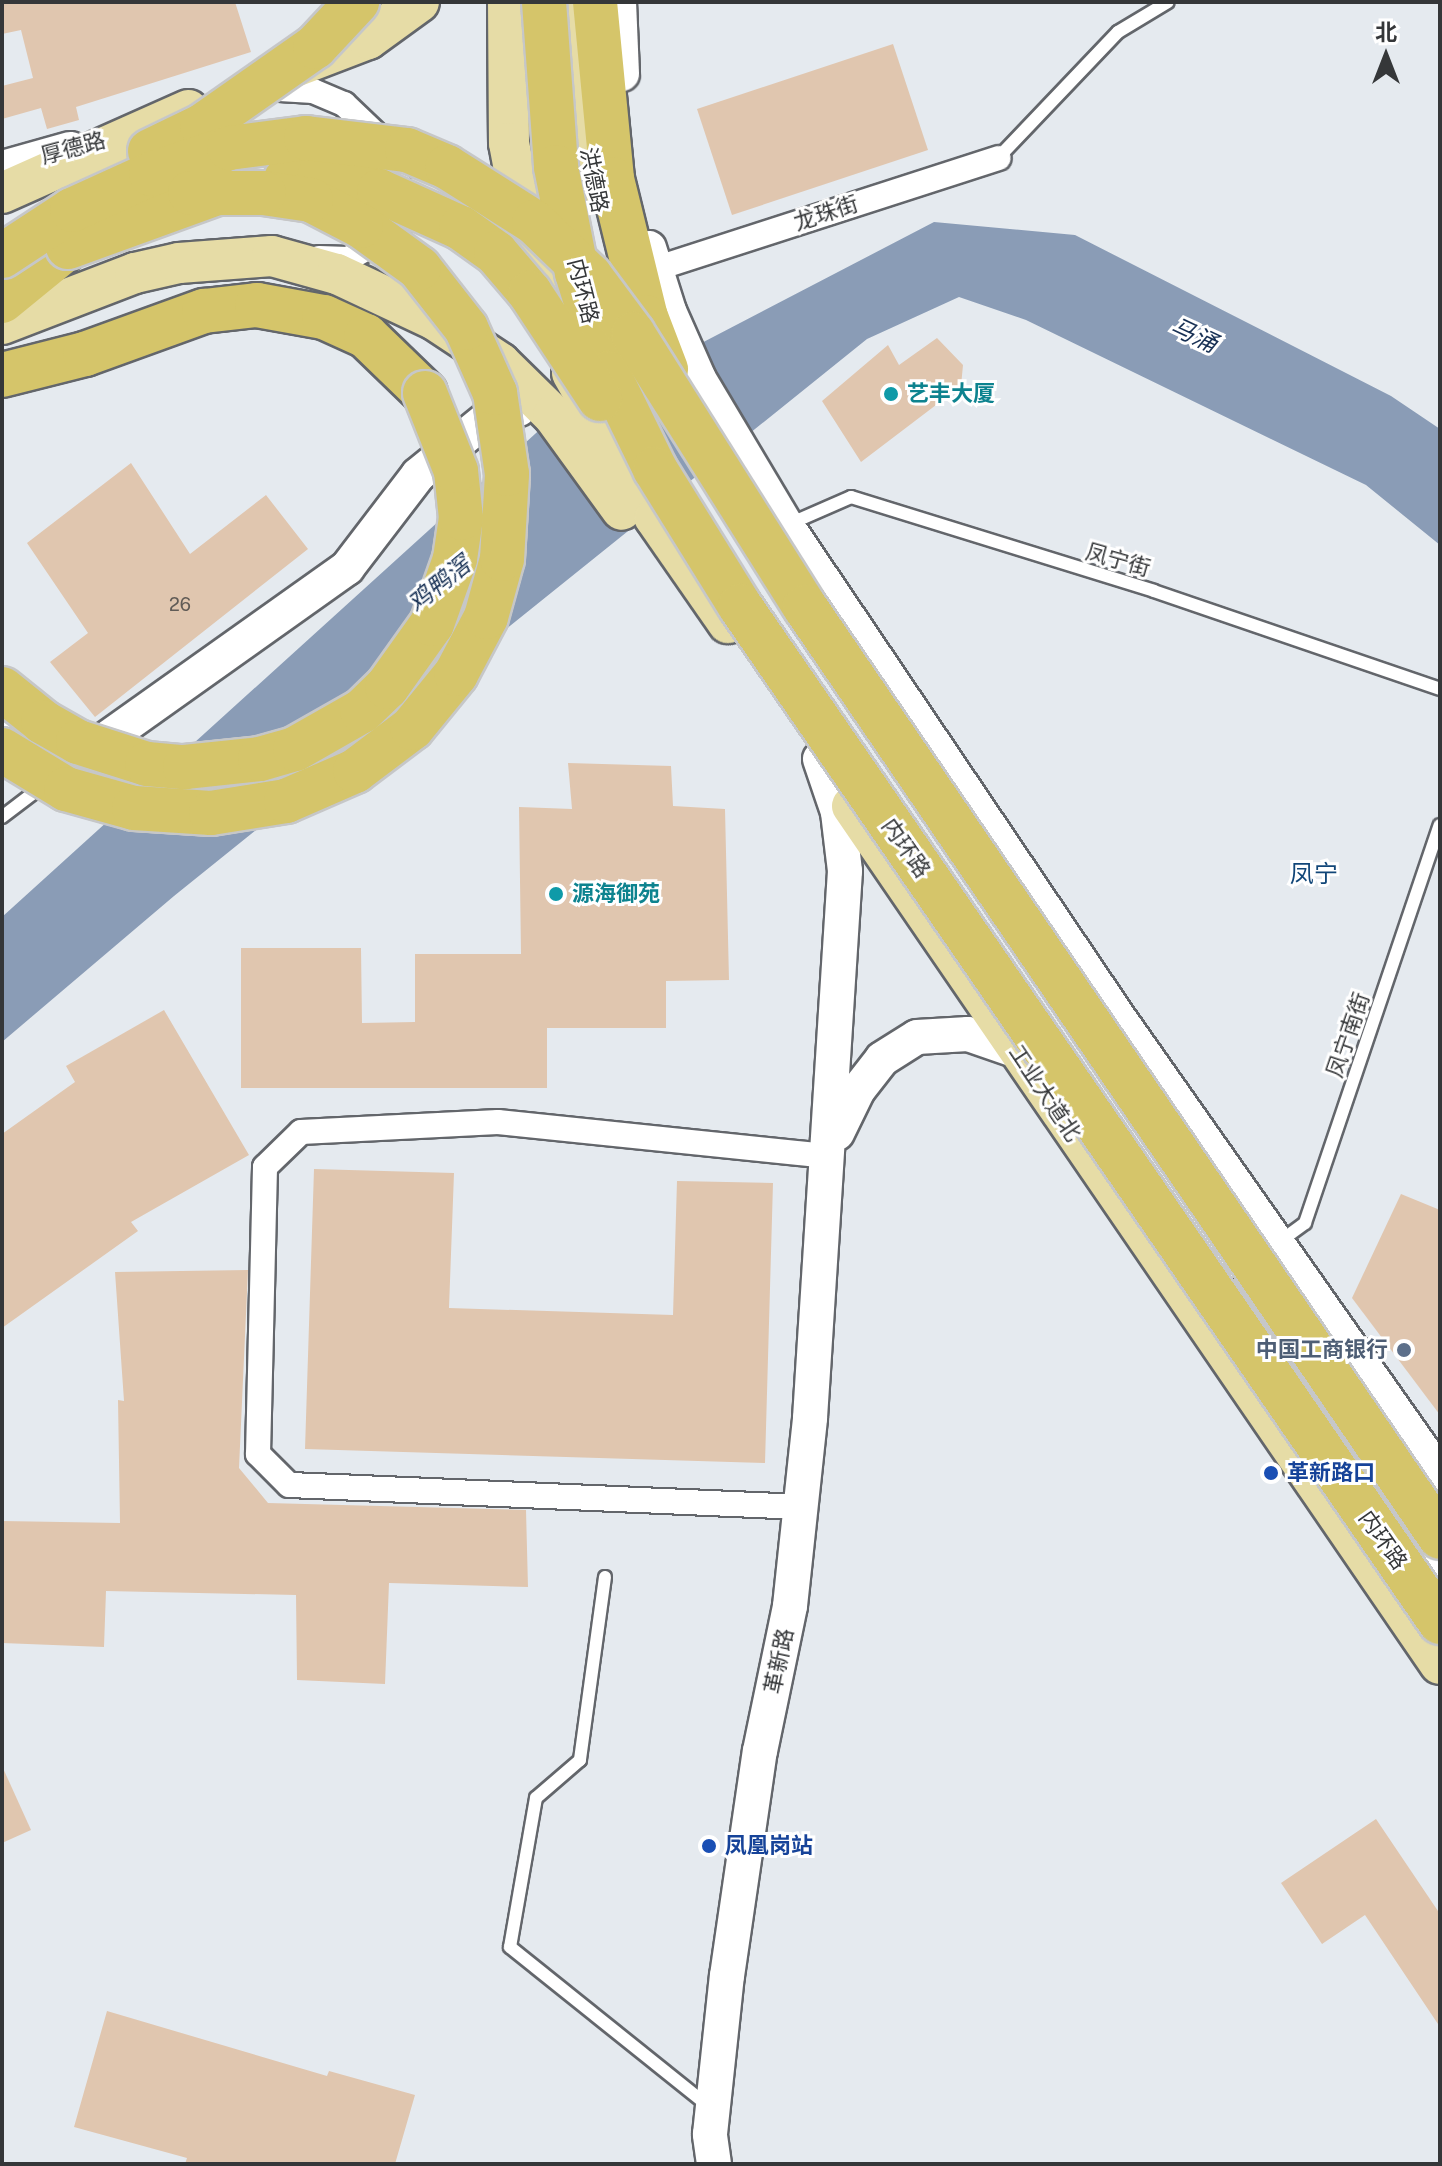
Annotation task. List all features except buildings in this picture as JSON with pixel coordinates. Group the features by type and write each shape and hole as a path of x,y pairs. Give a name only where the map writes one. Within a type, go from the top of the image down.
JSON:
{"highway":[{"path":"2,244 77,186 202,126 315,47 357,2"},
{"name":"内环路","path":"544,2 556,167 585,305 622,407 693,497 1440,1537"},
{"name":"内环路","path":"595,2 608,149 637,283 668,374 693,497 740,606 1440,1622"},
{"path":"2,256 72,210 151,174 229,148 306,138 407,150 447,167 534,222 590,276 633,334 693,497"},
{"path":"2,301 68,247 179,203 257,181 319,177 379,191 461,228 496,253 693,497"},
{"path":"2,232 190,193 264,193 311,200 361,226 419,268 466,328 495,393 507,474 502,559 486,617 456,674 412,728 355,771 286,801 211,813 134,808 66,789 2,750"},
{"path":"2,375 85,354 204,311 290,308 366,336 425,393 456,471 461,518 455,559 426,634 387,687 362,711 295,749 260,759 185,767 147,764 78,742 43,722 2,689"},
{"path":"2,394 85,354"}],"main road":[{"path":"2,193 233,90 368,39 419,2"},
{"path":"508,2 509,143 532,265 566,402"},
{"name":"洪德路","path":"574,2 581,105 597,199 619,281 650,349 693,497"},
{"path":"2,324 135,273 179,263 272,256 337,274 435,320 566,402 693,497 1256,1264 1440,1524"},
{"name":"工业大道北","path":"693,497 758,666 1196,1313 1440,1664"}],"street":[{"path":"487,2 507,88 565,201 650,349"},
{"path":"619,2 627,128 655,269 650,349"},
{"path":"233,90 288,87 344,104 384,142 397,174 399,230 371,250 348,259 272,256"},
{"name":"厚德路","path":"2,168 144,130"},
{"name":"龙珠街","path":"655,269 998,158"},
{"path":"2,715 71,764 347,568 418,475 488,418 520,408 566,402"},
{"path":"693,497 786,525 1256,1264"},
{"path":"693,497 1054,1028 1256,1264"},
{"name":"革新路","path":"714,2164 712,2109 760,1751 790,1606 802,1507 845,871 838,812 820,759"},
{"path":"802,1507 289,1485 258,1454 265,1167 301,1132 498,1122 828,1156 858,1090 882,1059 917,1037 968,1034 1017,1051 1054,1028"},
{"path":"1196,1313 1256,1264"},
{"path":"1293,1453 1349,1396"},
{"path":"1349,1396 1440,1475"},
{"path":"1349,1396 1440,1581"}],"lane":[{"path":"998,158 1118,32 1168,2"},
{"name":"凤宁街","path":"786,525 851,497 1154,591 1440,689"},
{"path":"2,817 71,764"},
{"name":"凤宁南街","path":"1256,1264 1305,1223 1440,825"},
{"path":"605,1577 580,1760 536,1798 510,1947 712,2109"}],"water":[{"path":"934,222 1075,235 1391,396 1440,429 1440,545 1366,485 1026,320 959,297 867,339 174,896 2,1042 2,917 546,424"}],"place":[{"name":"艺丰大厦","path":"891,394"},
{"name":"源海御苑","path":"556,894"},
{"name":"中国工商银行","path":"1404,1350"},
{"name":"革新路口","path":"1271,1473"},
{"name":"凤凰岗站","path":"709,1846"}],"district":[{"name":"凤宁","path":"1314,874"}],"water label":[{"name":"马涌","path":"1194,335"},
{"name":"鸡鸭滘","path":"439,584"}]}
